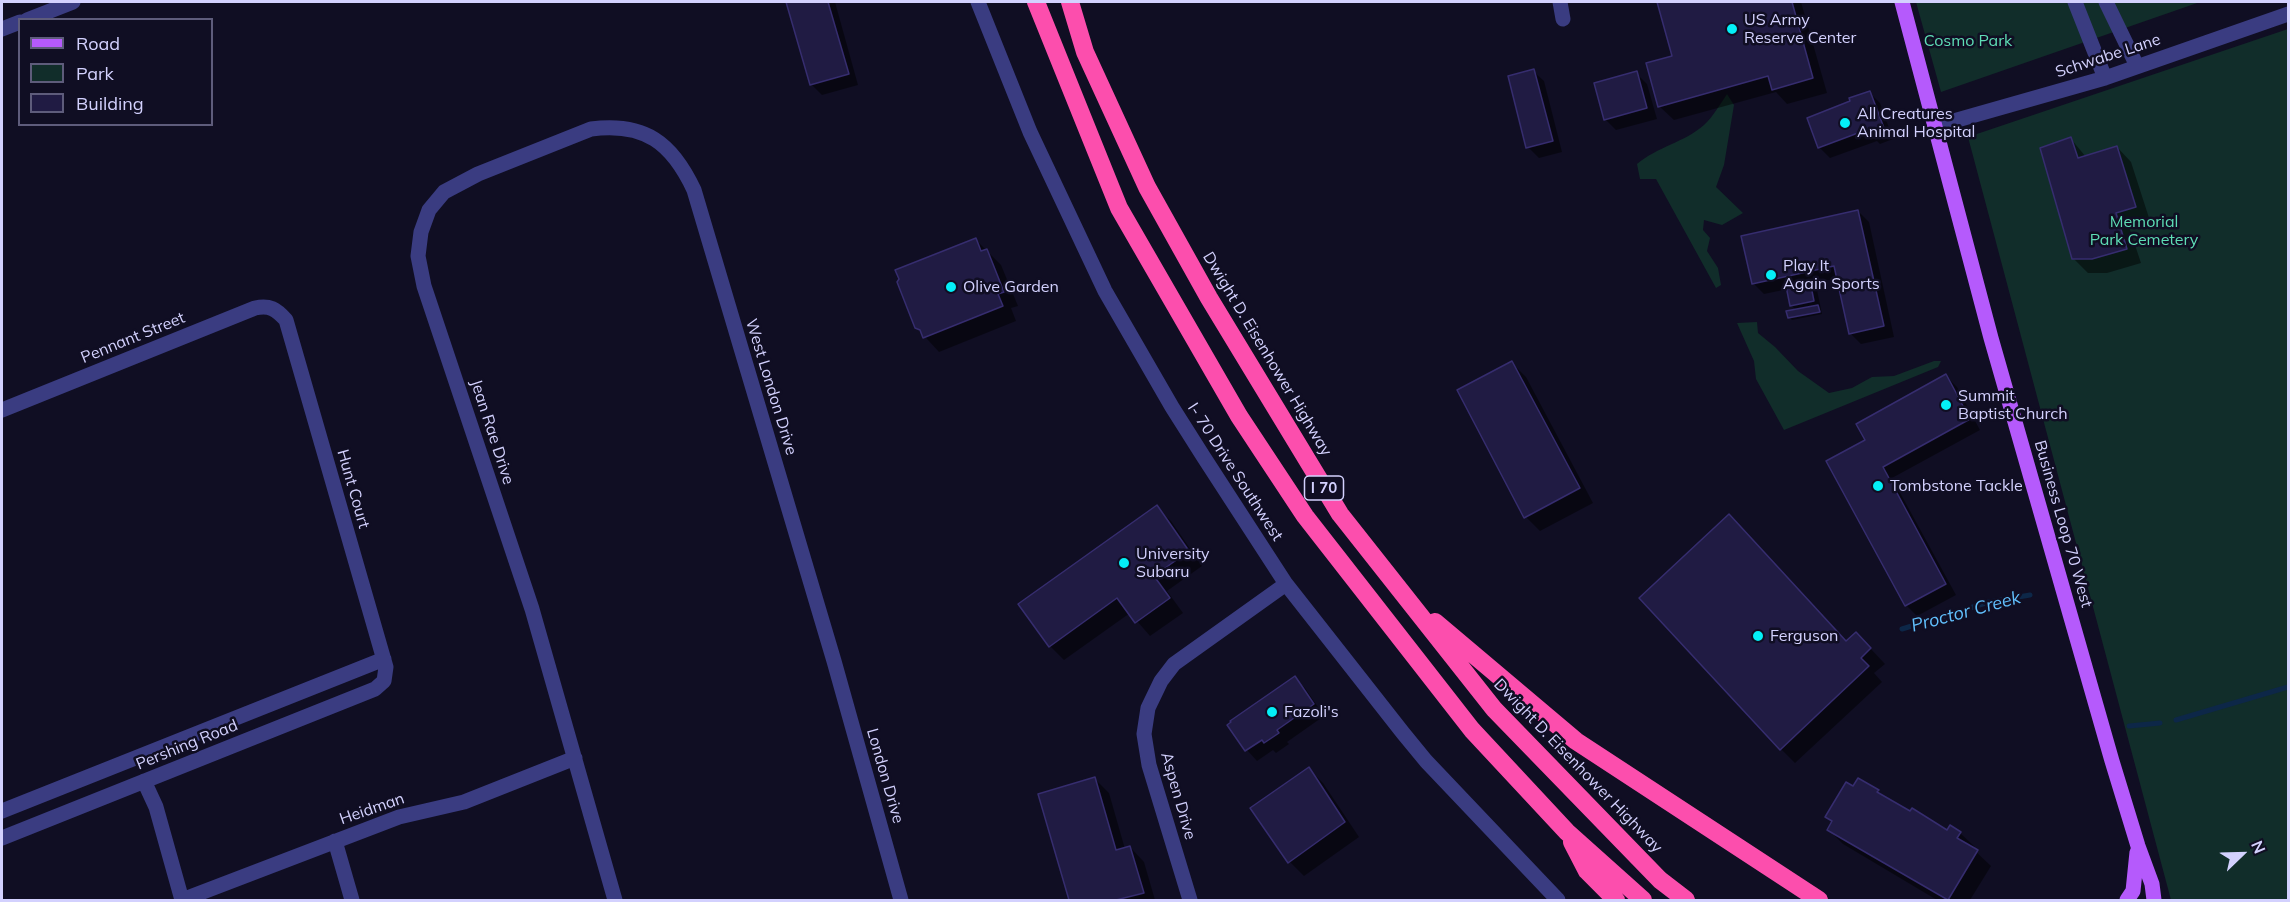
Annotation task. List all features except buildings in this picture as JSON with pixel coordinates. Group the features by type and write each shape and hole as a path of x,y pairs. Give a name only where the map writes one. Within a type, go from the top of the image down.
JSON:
{"highway":[{"name":"I 70","path":"1036,2 1119,208 1239,416 1305,516 1472,730 1568,832 1643,900"},
{"name":"Dwight D. Eisenhower Highway","path":"1070,2 1085,52 1147,188 1203,288 1340,514 1494,709 1660,880 1686,900"},
{"path":"1406,597 1576,741 1820,900"},
{"path":"1568,832 1587,871 1616,900"}],"main road":[{"name":"Business Loop 70 West","path":"1902,2 1991,338 2138,846 2152,884 2154,900"},
{"name":"Business Loop 70 West","path":"2127,900 2133,891 2138,846"}],"street":[{"path":"32,18 73,2"},
{"name":"I- 70 Drive Southwest","path":"978,2 1030,132 1105,291 1172,408 1286,584 1426,761 1558,900"},
{"path":"1560,2 1563,19"},
{"path":"2075,2 2105,78"},
{"path":"2106,2 2137,66"},
{"name":"Schwabe Lane","path":"1936,126 2105,78 2289,14"},
{"path":"2,29 18,23"},
{"name":"Jean Rae Drive","path":"615,900 532,609 424,286 418,256 421,232 429,210 444,192 478,174 591,129 610,127 631,129 652,136"},
{"name":"West London Drive","path":"652,136 674,156 694,190 834,661"},
{"name":"Pennant Street","path":"2,410 255,308 267,306 277,311"},
{"name":"Hunt Court","path":"277,311 286,320 384,659 386,667 384,681"},
{"name":"Aspen Drive","path":"1190,900 1149,765 1144,734 1148,708 1161,681 1174,664 1286,584"},
{"path":"2,811 384,659"},
{"name":"London Drive","path":"834,661 901,900"},
{"name":"Pershing Road","path":"2,838 375,689 384,681"},
{"name":"Heidman","path":"182,900 399,817 464,802 575,758"},
{"path":"144,781 156,807 182,900"},
{"path":"335,841 352,900"}],"green space":[{"name":"Cosmo Park","path":"1916,2 2200,2 1941,92"},
{"name":"Memorial Park Cemetery","path":"2288,29 2288,900 2171,900 1968,137"},
{"path":"1727,94 1734,105 1724,165 1716,187 1743,213 1722,225 1704,220 1703,230 1710,238 1707,251 1718,268 1721,285 1716,288 1656,179 1640,179 1637,164 1704,125"},
{"path":"1757,322 1758,333 1798,371 1829,393 1852,388 1872,377 1894,376 1934,361 1941,361 1938,367 1784,430 1756,379 1754,361 1737,323"}],"waterway":[{"name":"Proctor Creek","path":"1902,629 1989,602 2030,595"},
{"name":"Proctor Creek","path":"2176,720 2288,687"},
{"name":"Proctor Creek","path":"2129,726 2160,723"}],"place":[{"name":"US Army Reserve Center","path":"1732,29"},
{"name":"All Creatures Animal Hospital","path":"1845,123"},
{"name":"Play It Again Sports","path":"1771,275"},
{"name":"Olive Garden","path":"951,287"},
{"name":"Summit Baptist Church","path":"1946,405"},
{"name":"Tombstone Tackle","path":"1878,486"},
{"name":"University Subaru","path":"1124,563"},
{"name":"Ferguson","path":"1758,636"},
{"name":"Fazoli's","path":"1272,712"}]}
